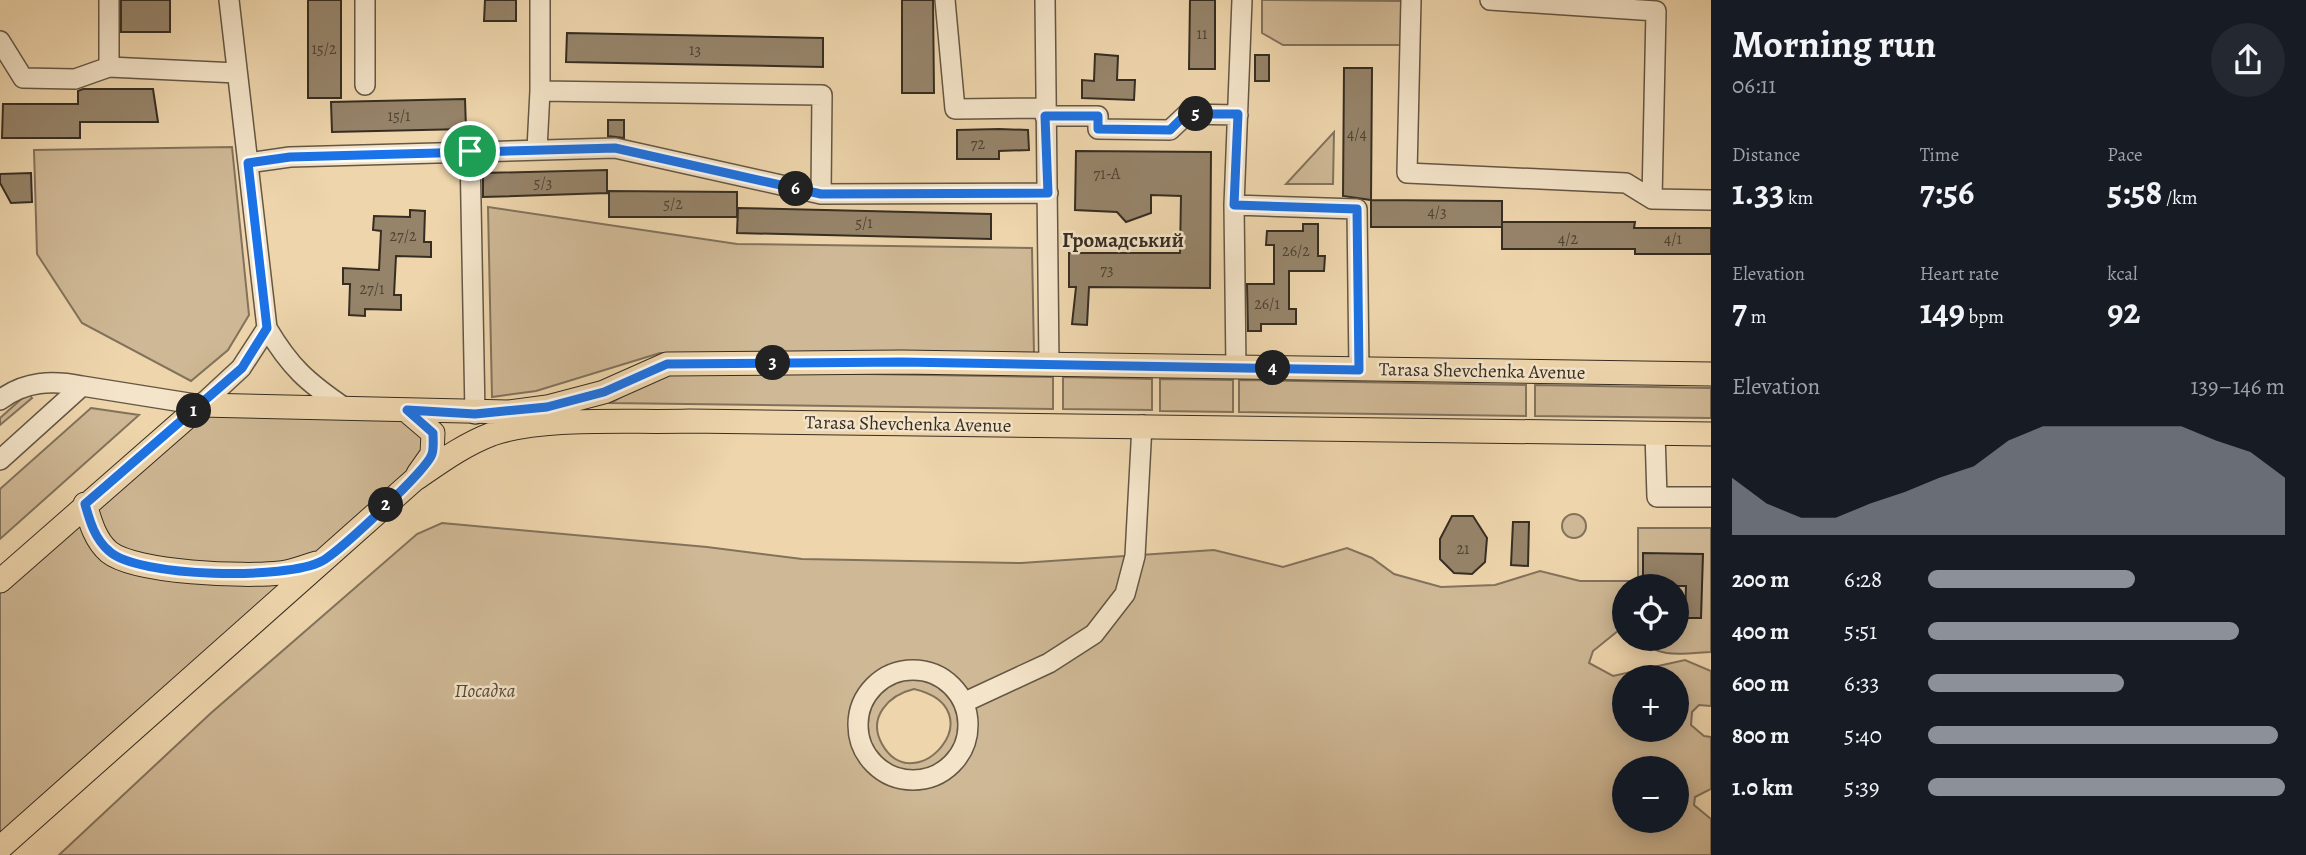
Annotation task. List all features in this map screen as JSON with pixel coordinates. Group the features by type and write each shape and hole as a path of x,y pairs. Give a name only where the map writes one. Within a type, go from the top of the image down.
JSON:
{"main road":[{"name":"Tarasa Shevchenka Avenue","path":"201,405 475,414 547,407 604,392 667,364 902,362 1711,374"},
{"path":"0,581 201,405"},
{"path":"0,848 414,480 432,454 433,433 407,410"},
{"name":"Tarasa Shevchenka Avenue","path":"414,480 459,450 492,434 525,427 568,424 689,421 1711,434"},
{"path":"85,504 92,529 110,552 136,563 243,575 282,573 322,561"}],"street":[{"path":"109,0 109,67"},
{"path":"229,0 267,328 286,361 314,387 345,408"},
{"path":"365,0 365,85"},
{"path":"537,149 540,0"},
{"path":"945,0 955,109 1098,116 1098,129 1170,130 1186,114 1238,114"},
{"path":"1045,0 1049,365"},
{"path":"1236,368 1234,205 1242,0"},
{"path":"1411,0 1407,173 1626,183 1652,199 1711,200"},
{"path":"1490,0 1657,6 1652,199"},
{"path":"0,41 23,78 75,79 109,67 237,73"},
{"path":"540,90 822,95 821,194"},
{"path":"248,163 290,157 615,148 821,194 1048,193"},
{"path":"470,151 475,414"},
{"path":"1234,205 1357,209 1359,370"},
{"path":"0,400 15,388 60,381 201,405 242,368 267,328"},
{"path":"0,460 82,386"},
{"path":"965,702 1049,663 1094,634 1125,594 1135,556 1142,425"},
{"path":"1655,433 1657,497 1711,497"},
{"path":"916,669 936,674 953,685 965,702 970,722 967,743 957,761 941,774 922,781 901,780 882,772 868,758 859,739 858,718 864,699 886,677 895,672 916,669"}],"green space":[{"path":"1262,0 1403,1 1402,45 1283,45 1262,33"},
{"path":"1334,132 1333,184 1286,184"},
{"path":"232,147 249,315 228,350 191,381 82,323 37,254 34,150"},
{"path":"488,207 737,244 1032,248 1034,355 660,353 536,391 492,397"},
{"path":"683,371 1053,377 1053,409 611,403 646,382"},
{"path":"1063,377 1152,379 1152,410 1063,409"},
{"path":"1160,379 1233,380 1233,412 1160,411"},
{"path":"1239,380 1526,385 1526,416 1239,412"},
{"path":"1535,385 1711,388 1711,418 1535,416"},
{"path":"28,393 32,398 0,425 0,418"},
{"path":"201,405 406,410 432,454 0,848 0,581"},
{"path":"91,408 139,415 0,539 0,489"},
{"path":"1574,514 1585,521 1586,526 1579,537 1574,538 1563,531 1562,526 1569,515"},
{"name":"Посадка","path":"442,523 707,547 802,559 1021,563 1214,550 1283,567 1347,548 1372,558 1394,574 1441,587 1495,585 1540,571 1580,581 1612,581 1612,636 1593,651 1589,663 1612,675 1612,742 1689,742 1689,665 1662,665 1685,660 1711,671 1711,706 1699,705 1692,712 1691,725 1704,736 1711,737 1711,789 1695,797 1694,805 1711,819 1711,855 59,855 211,713 417,534","holes":["914,689 938,700 949,714 949,731 942,746 929,758 913,763 896,759 882,744 877,725 879,716 889,702"]},
{"name":"Посадка","path":"1638,528 1711,528 1711,652 1658,651 1689,651 1689,574 1638,574"}],"building":[{"path":"121,0 170,0 170,32 121,32"},
{"path":"308,0 341,0 341,98 308,98"},
{"path":"485,0 516,0 516,21 484,21"},
{"path":"902,0 933,0 934,93 902,93"},
{"path":"1190,0 1215,0 1215,69 1189,69"},
{"path":"567,33 823,38 823,67 566,62"},
{"path":"1095,54 1118,56 1117,80 1135,80 1134,100 1082,98 1082,80 1094,81"},
{"path":"1255,55 1269,55 1269,81 1255,81"},
{"path":"1344,68 1372,68 1371,200 1343,196"},
{"path":"153,89 158,122 80,122 80,138 2,138 3,104 78,104 78,91"},
{"path":"465,99 466,129 332,132 331,102"},
{"path":"608,120 624,120 624,138 608,136"},
{"path":"957,130 1028,130 1029,150 999,151 999,159 957,159"},
{"path":"1076,151 1211,152 1210,288 1089,287 1087,325 1072,324 1076,287 1069,287 1069,253 1180,253 1181,196 1151,195 1151,213 1126,222 1117,212 1075,210"},
{"path":"607,170 607,193 483,197 483,173"},
{"path":"31,173 32,202 11,203 0,183 0,174"},
{"path":"609,191 737,192 737,217 609,217"},
{"path":"1371,200 1502,201 1502,227 1371,227"},
{"path":"738,208 991,214 991,239 737,233"},
{"path":"410,210 425,211 424,242 431,242 431,257 396,256 394,295 401,295 401,310 365,309 365,316 349,315 350,284 343,284 343,268 379,270 381,231 373,230 374,216 410,217"},
{"path":"1502,222 1635,222 1634,228 1711,228 1711,254 1635,254 1635,249 1502,249"},
{"path":"1303,224 1318,224 1318,256 1325,256 1324,271 1289,271 1289,309 1296,309 1296,324 1261,324 1261,331 1248,331 1247,284 1274,284 1274,245 1266,245 1267,231 1303,231"},
{"path":"1452,516 1473,516 1487,538 1485,562 1472,574 1454,573 1440,559 1440,539"},
{"path":"1513,522 1529,522 1528,566 1511,565"},
{"path":"1643,553 1703,554 1701,618 1689,618 1689,574 1643,574"}],"district":[{"name":"Громадський","path":"1123,240"}],"route":[{"path":"1186,114 1238,114 1234,205 1357,209 1359,370 902,362 667,364 604,392 547,407 475,414 407,410 433,433 432,454 414,480 322,561 282,573 243,575 136,563 110,552 92,529 85,504 242,368 267,328 248,163 290,157 470,151 615,148 821,194 1048,193 1045,116 1098,116 1098,129 1170,130 1186,114"}]}
